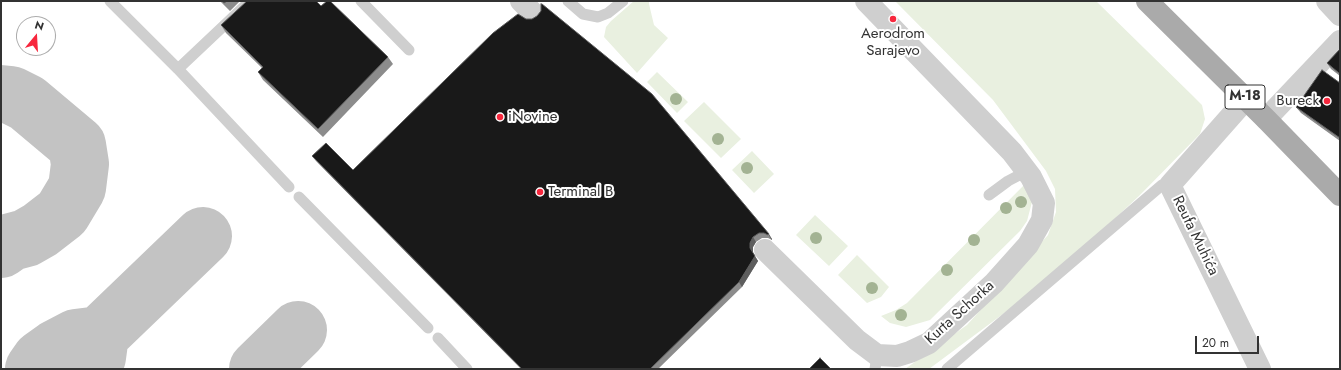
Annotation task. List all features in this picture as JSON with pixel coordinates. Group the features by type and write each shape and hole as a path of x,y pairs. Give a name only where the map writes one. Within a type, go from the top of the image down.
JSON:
{"main road":[{"name":"M-18","path":"1148,1 1246,98 1340,195"}],"street":[{"name":"Kurta Schorka","path":"765,250 857,340 876,362 910,352 929,343 994,283 1028,245 1042,220 1044,203 1032,177 1012,152 866,1"},
{"path":"1326,1 1340,15"},
{"path":"1266,119 1340,41"},
{"name":"Reufa Muhića","path":"1246,98 1170,185 1260,369"}],"lane":[{"path":"110,1 178,69 289,187"},
{"path":"178,69 250,1"},
{"path":"568,1 583,14 598,17 608,13 623,1"},
{"path":"362,2 409,50"},
{"path":"989,195 1008,181 1027,171"},
{"path":"947,369 1162,185 1170,185"},
{"path":"299,197 428,328"},
{"path":"438,338 467,369"}],"green space":[{"path":"634,1 649,1 654,25 668,38 637,73 604,37 606,27 611,21"},
{"path":"895,1 1096,1 1202,105 1205,119 1200,134 1139,196 1079,252 1011,308 929,369 905,369 967,325 1048,235 1056,212 1055,189 1046,171 993,100"},
{"path":"657,72 688,102 677,113 647,82"},
{"path":"704,102 741,139 721,158 684,121"},
{"path":"752,151 774,174 754,193 732,170"},
{"path":"1027,182 1032,202 1027,221 1020,231 930,320 906,327 890,323 881,316 896,310 907,303"},
{"path":"815,215 848,246 829,266 796,235"},
{"path":"857,255 889,287 881,297 867,303 838,275"}],"building":[{"path":"247,1 316,1 321,6 327,1 330,1 388,57 318,129 258,72 263,67 221,25"},
{"name":"Terminal B","path":"541,4 652,94 769,234 759,233 753,237 750,243 750,248 755,256 739,282 650,369 522,369 312,156 326,143 353,170 493,33 518,14 526,19 532,19 537,16 541,11"},
{"path":"1340,49 1340,72 1339,73 1327,63"},
{"path":"1322,70 1340,83 1340,138 1296,107"},
{"path":"820,358 831,369 809,369"}],"taxiway":[{"path":"1,94 11,95 27,103 77,145 80,164 77,188 62,213 40,230 26,238 11,242 1,249"},
{"path":"100,335 203,236"},
{"path":"258,369 298,330"},
{"path":"34,369 41,359 55,349 76,338 100,335 97,357 93,369"}],"place":[{"name":"Aerodrom Sarajevo","path":"893,19"},
{"name":"Bureck","path":"1327,101"},
{"name":"iNovine","path":"500,117"},
{"name":"Terminal B","path":"540,192"}]}
